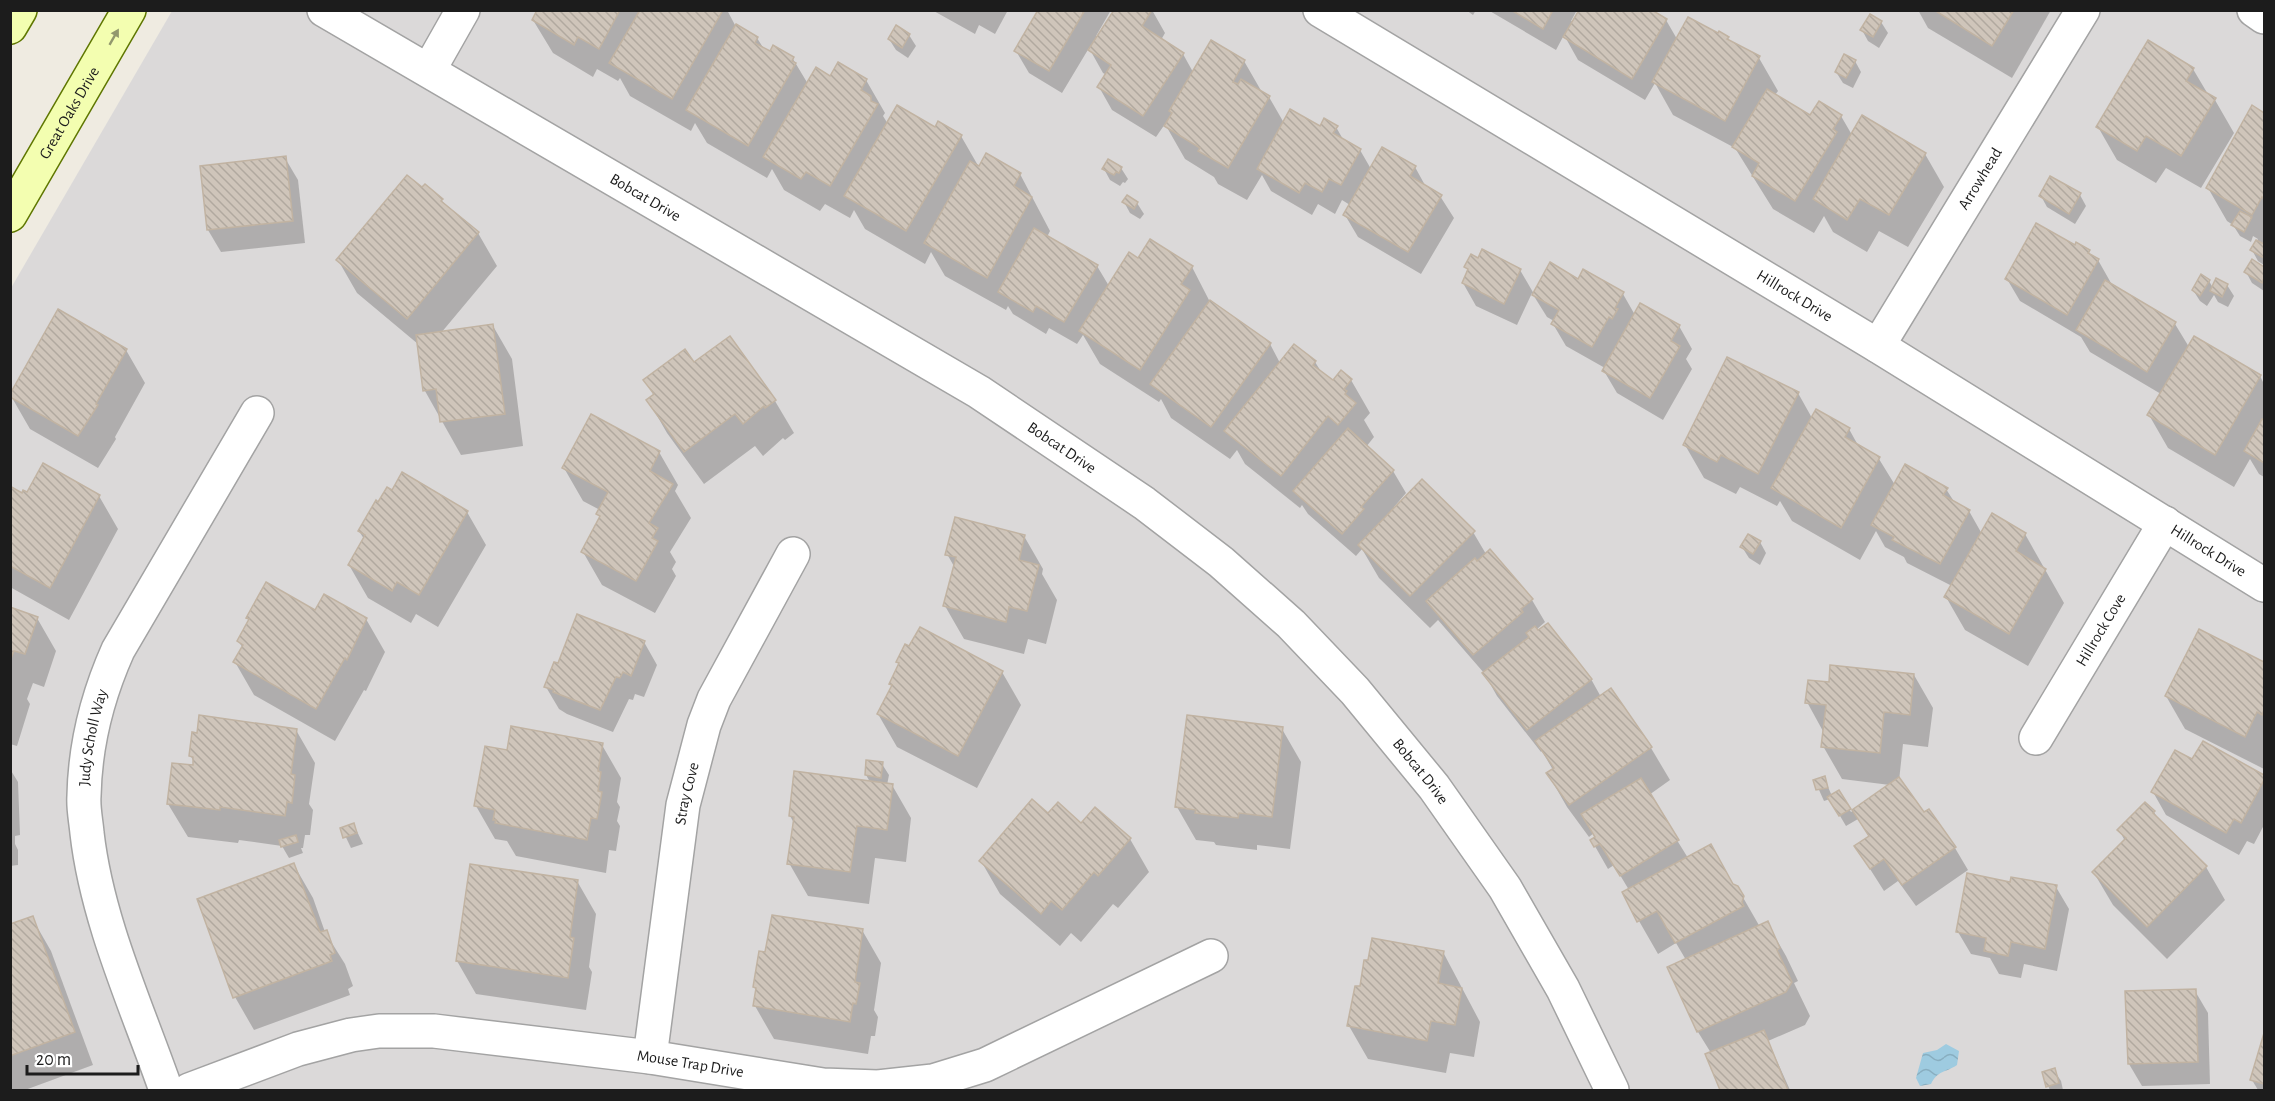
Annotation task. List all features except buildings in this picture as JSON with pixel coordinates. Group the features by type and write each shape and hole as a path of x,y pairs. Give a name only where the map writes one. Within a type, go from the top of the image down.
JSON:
{"street":[{"path":"10,27 20,10"},
{"name":"Great Oaks Drive","path":"10,215 129,10"},
{"name":"Bobcat Drive","path":"324,10 979,392 1144,503 1221,562 1291,624 1355,691 1434,787 1505,888 1563,988 1612,1090"},
{"path":"429,70 463,10"},
{"name":"Hillrock Drive","path":"1320,10 1878,346 2265,585"},
{"name":"Arrowhead","path":"1878,346 2083,10"},
{"path":"2254,10 2265,17"},
{"name":"Judy Scholl Way","path":"166,1090 105,919 90,859 84,798 87,747 107,674 118,650 257,413"},
{"name":"Hillrock Cove","path":"2036,738 2165,523"},
{"name":"Stray Cove","path":"650,1057 683,805 704,725 714,699 794,554"},
{"name":"Mouse Trap Drive","path":"189,1090 298,1049 351,1035 379,1031 434,1031 650,1057 823,1085 878,1087 933,1080 985,1065 1211,956"}],"shaded area":[{"path":"172,11 2264,11 2264,1090 11,1090 11,288"}],"water":[{"path":"1946,1044 1959,1051 1957,1065 1939,1074 1931,1084 1920,1086 1916,1078 1923,1053 1937,1050"}]}
